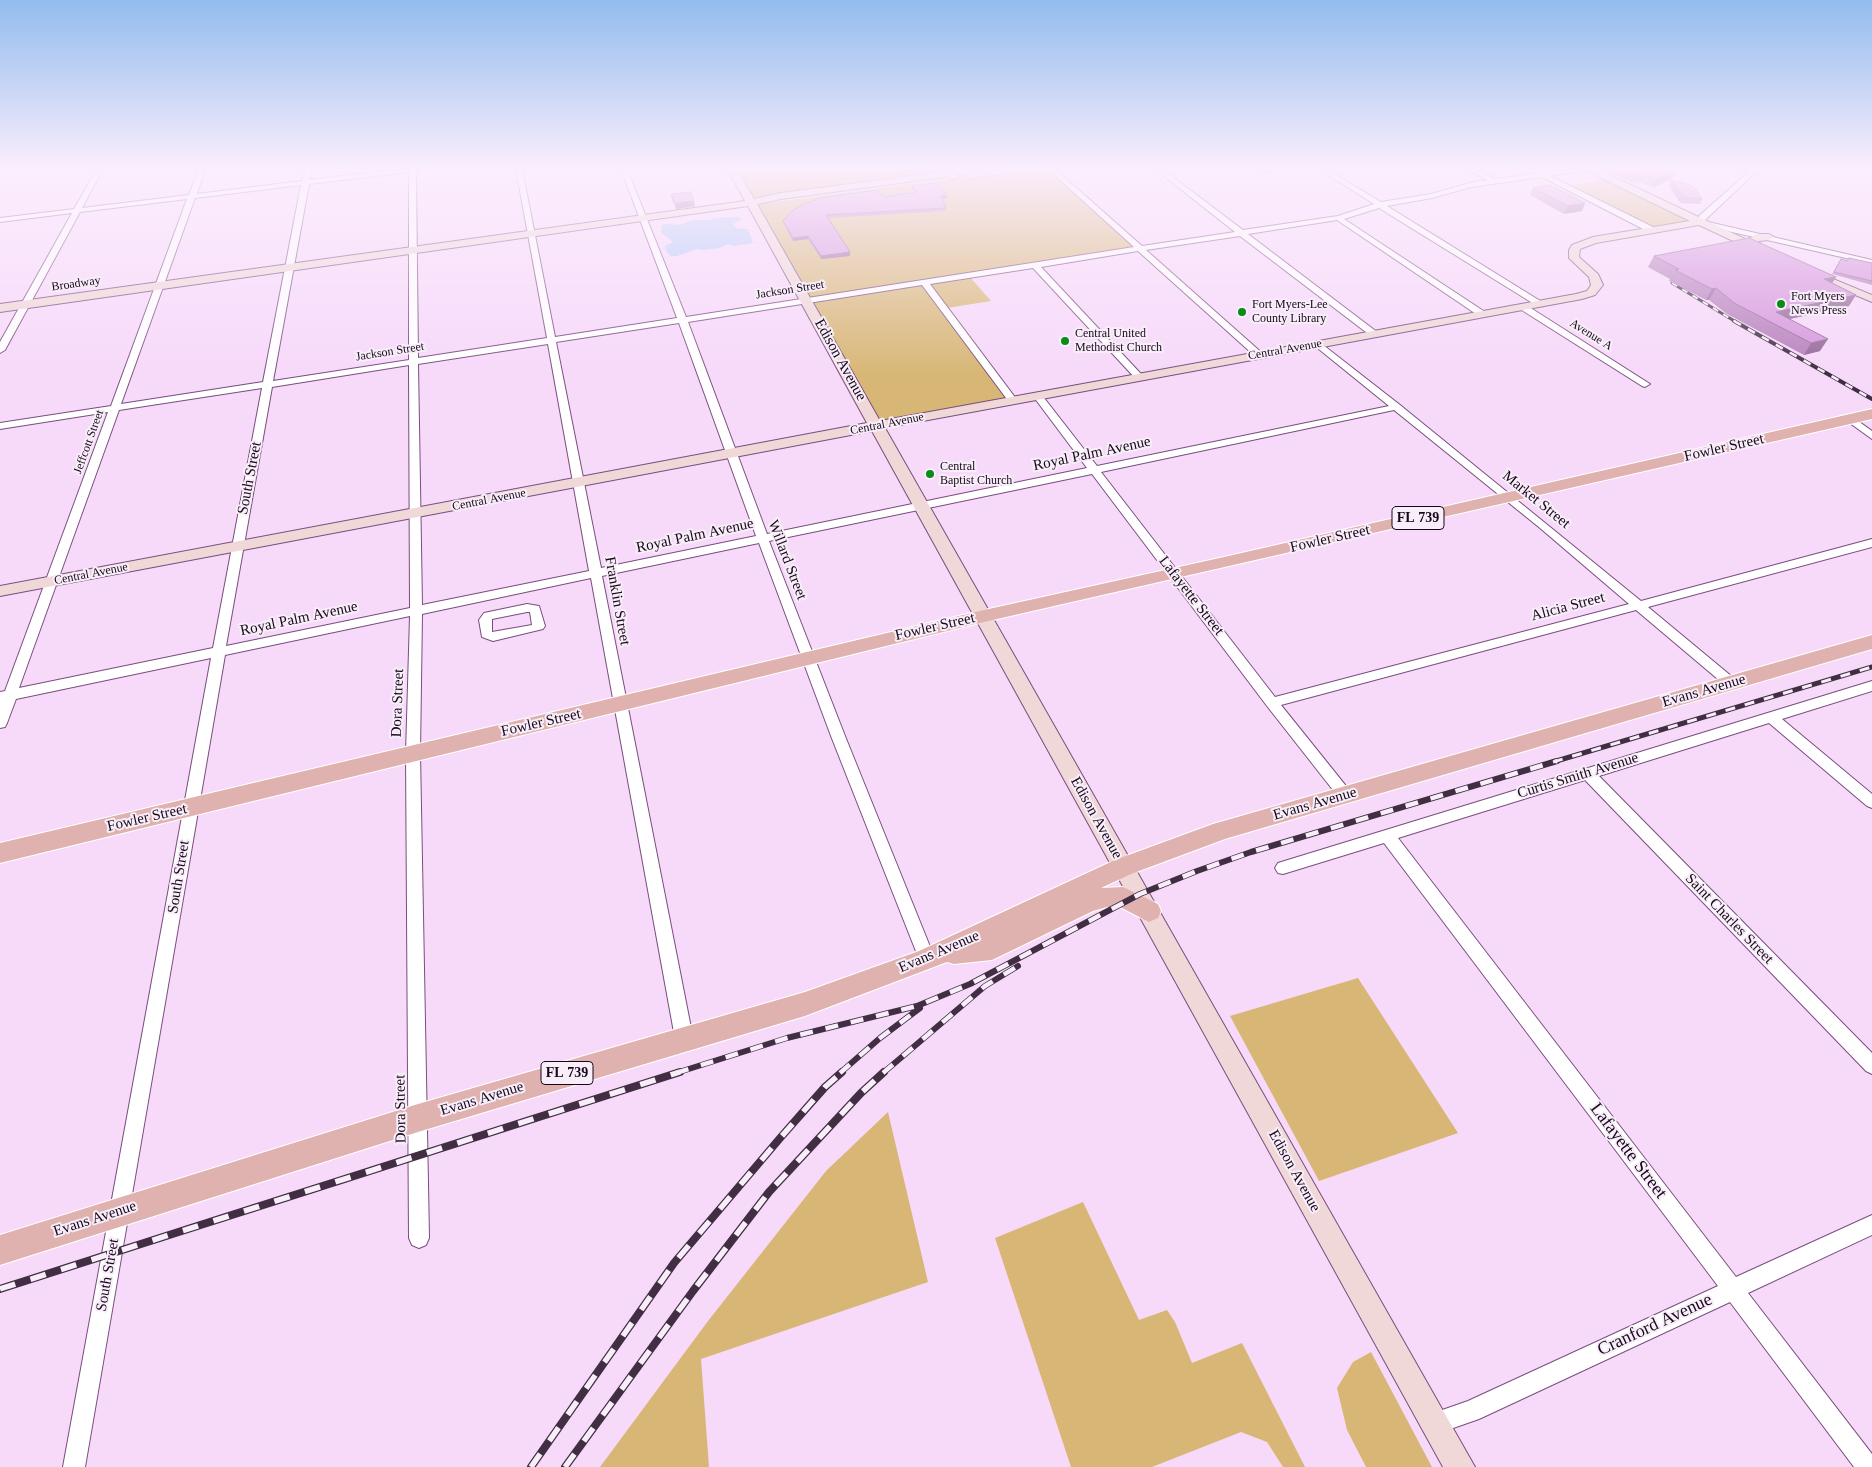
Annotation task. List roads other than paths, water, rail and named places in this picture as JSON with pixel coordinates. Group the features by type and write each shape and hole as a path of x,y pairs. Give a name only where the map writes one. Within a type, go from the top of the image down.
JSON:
{"main road":[{"path":"1798,268 1872,305"},
{"name":"Fowler Street","path":"0,853 984,616 1872,414"},
{"name":"Evans Avenue","path":"0,1250 418,1118 684,1038 805,1004 933,957 1124,868 1221,831 1872,642"},
{"path":"933,957 992,949 1087,903 1107,897 1123,898 1148,910"}],"street":[{"path":"0,350 62,237"},
{"name":"Jeffcott Street","path":"0,723 5,696 53,582 177,237"},
{"name":"South Street","path":"74,1467 190,808 295,237"},
{"name":"Dora Street","path":"412,237 416,513 416,680 413,753 419,1238"},
{"name":"Broadway","path":"0,308 507,237"},
{"name":"Franklin Street","path":"532,237 684,1038"},
{"name":"Willard Street","path":"651,237 871,824 933,957"},
{"name":"Edison Avenue","path":"771,237 1460,1467"},
{"path":"1128,237 1259,355"},
{"name":"Jackson Street","path":"0,426 1207,237"},
{"path":"1249,237 1374,334"},
{"path":"1367,237 1482,314"},
{"path":"1431,237 1539,304"},
{"name":"Central Avenue","path":"0,591 237,548 1012,400 1585,295 1595,288 1597,280 1574,258 1574,250 1576,247 1593,240 1608,237"},
{"path":"1732,237 1765,253 1754,244 1752,240 1756,237"},
{"path":"1771,237 1872,262"},
{"path":"1034,265 1139,377"},
{"path":"1816,276 1872,299"},
{"path":"924,282 1012,400"},
{"name":"Avenue A","path":"1523,307 1646,384"},
{"name":"Market Street","path":"1318,344 1731,683"},
{"name":"Lafayette Street","path":"1038,396 1272,703 1345,795"},
{"name":"Royal Palm Avenue","path":"5,696 920,504 1397,407"},
{"path":"1851,419 1872,436"},
{"name":"Alicia Street","path":"1272,703 1872,544"},
{"path":"507,591 511,633"},
{"path":"535,609 539,626 511,633 489,636 486,634 485,620 488,616 535,609"},
{"name":"Curtis Smith Avenue","path":"1283,868 1872,686"},
{"path":"1770,716 1872,802"},
{"name":"Saint Charles Street","path":"1587,773 1872,1065"},
{"name":"Lafayette Street","path":"1387,835 1868,1467"},
{"name":"Cranford Avenue","path":"1436,1423 1480,1407 1872,1225"}],"water":[{"path":"667,237 751,237 753,243 734,246 728,244 720,248 697,249 677,256 671,256 666,251 665,246 673,242"}],"railway":[{"path":"1672,283 1736,322"},
{"path":"1734,321 1872,399"},
{"path":"1553,762 1872,667"},
{"path":"676,1073 787,1038 917,1006 970,984 1140,894 1197,871 1251,852 1557,761"},
{"path":"883,1073 985,986 1018,966"},
{"path":"840,1073 880,1038 920,1008"},
{"path":"0,1289 680,1072"},
{"path":"531,1467 674,1263 781,1137 825,1087 842,1072"},
{"path":"565,1467 693,1291 769,1192 861,1093 884,1072"}],"place":[{"name":"Fort Myers News Press","path":"1781,304"},
{"name":"Fort Myers-Lee County Library","path":"1242,312"},
{"name":"Central United Methodist Church","path":"1065,341"},
{"name":"Central Baptist Church","path":"930,474"}]}
